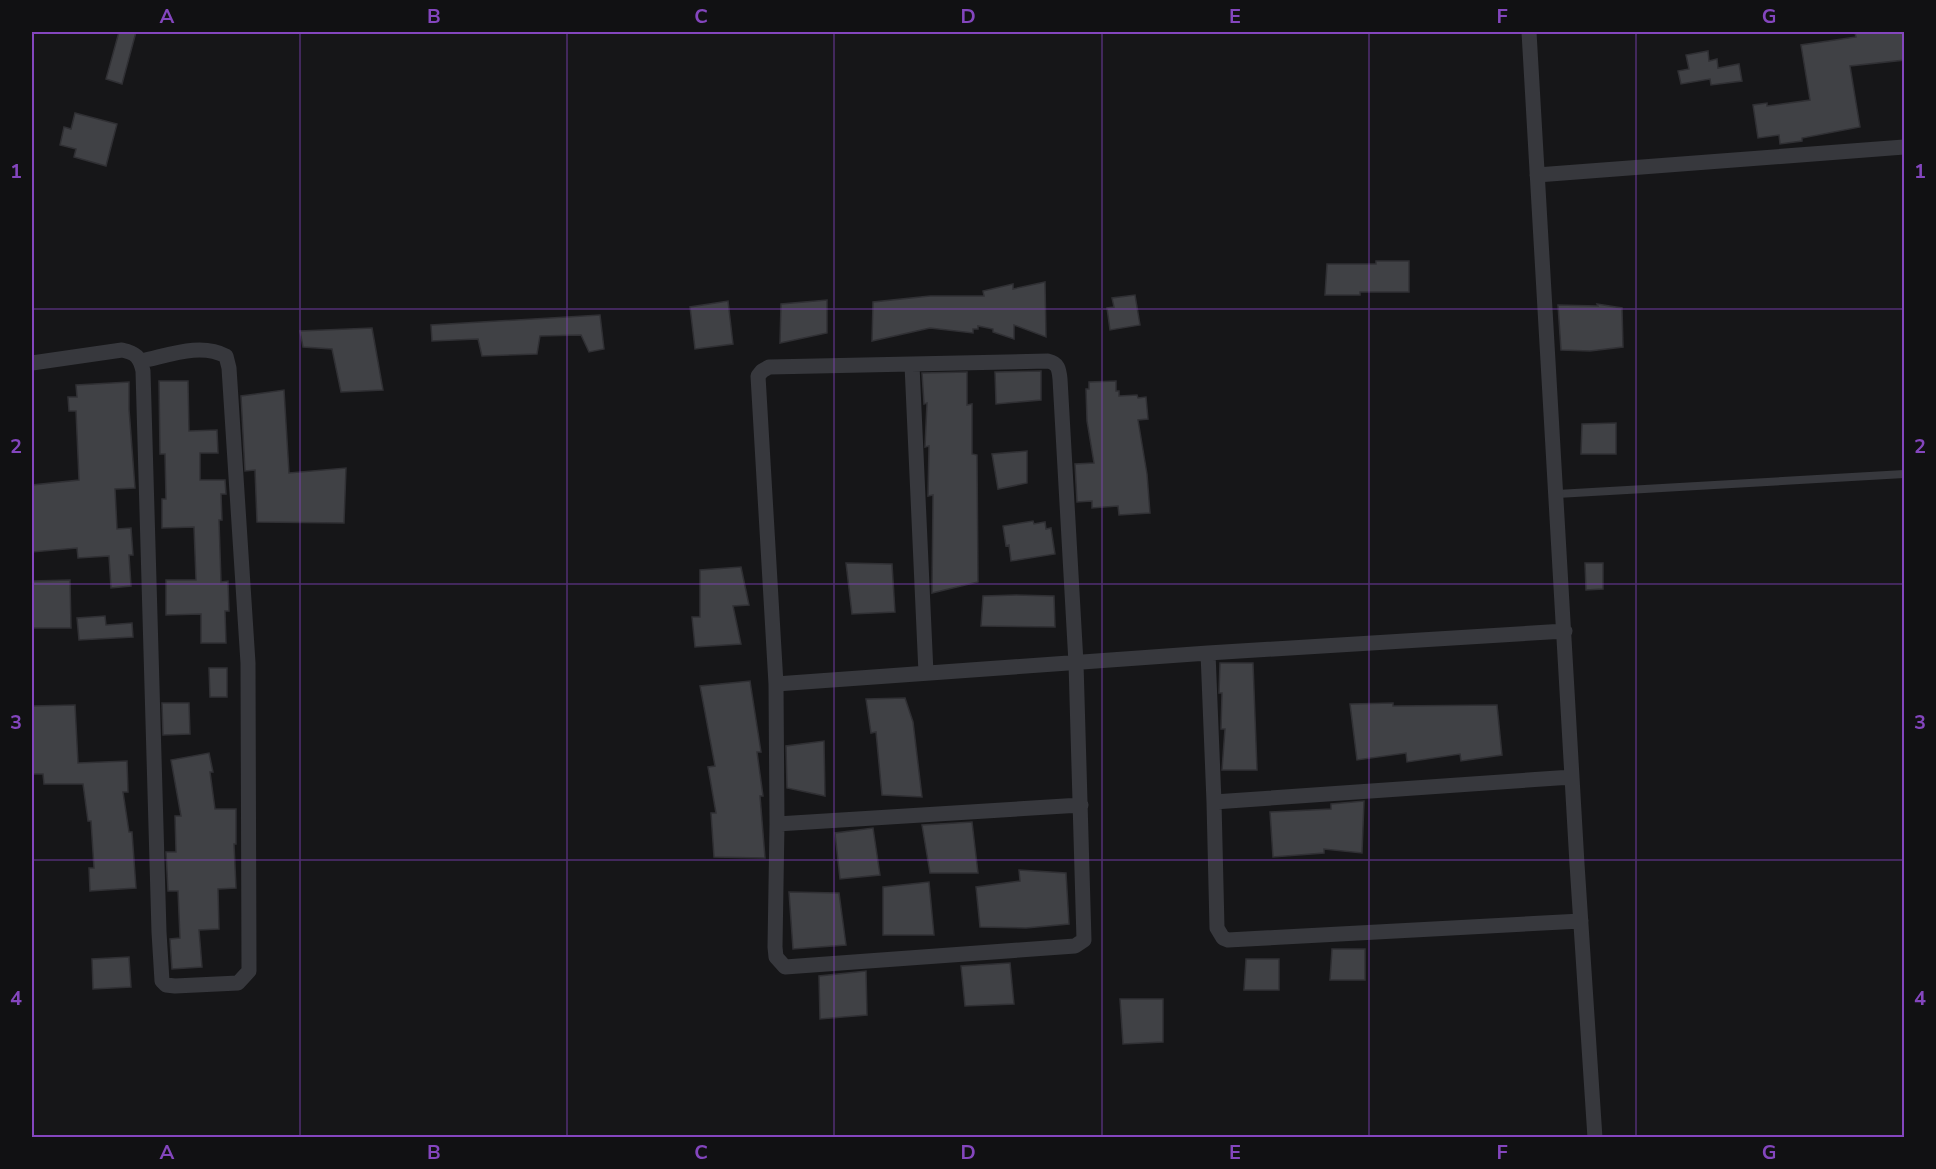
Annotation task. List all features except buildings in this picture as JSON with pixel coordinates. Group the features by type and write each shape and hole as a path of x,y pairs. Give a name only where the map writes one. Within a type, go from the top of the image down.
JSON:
{"street":[{"path":"1534,32 1537,175 1595,1137"},
{"path":"1537,175 1905,147"},
{"path":"32,363 122,350 135,353 141,361 162,981 166,985 175,986 238,983 249,971 248,663 229,368 225,356 211,350 194,350 141,361"},
{"path":"1048,361 1055,362 1057,365 1060,379 1076,663 1084,940 1075,946 785,967 776,957 776,684 758,376 769,367 912,365 1048,361"},
{"path":"912,365 926,673"},
{"path":"776,684 1208,653 1565,631"},
{"path":"1208,653 1217,928 1223,938 1228,940 1581,921"},
{"path":"1214,802 1572,777"},
{"path":"777,824 1081,805"}],"lane":[{"path":"1557,494 1905,474"}]}
